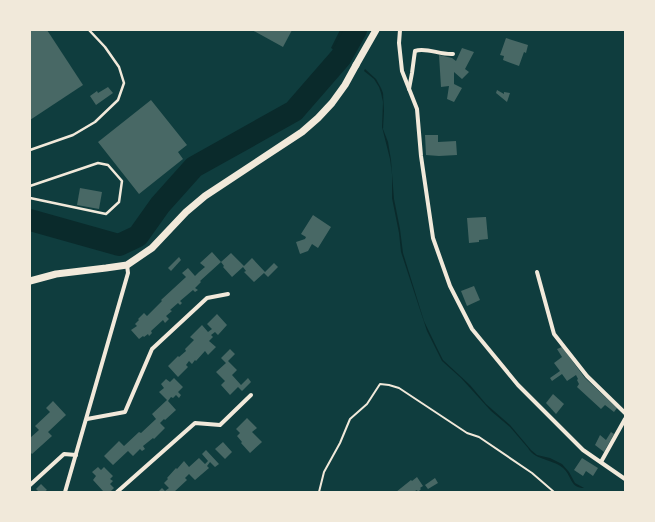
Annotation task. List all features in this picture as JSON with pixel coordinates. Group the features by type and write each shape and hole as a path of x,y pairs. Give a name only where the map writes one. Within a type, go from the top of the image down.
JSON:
{"street":[{"path":"30,281 56,274 127,265 152,248 186,212 205,196 302,132 318,118 332,103 345,85 376,30"},
{"path":"400,30 399,43 402,71 417,109 421,156 433,238 450,286 472,329 518,385 583,450 625,479"},
{"path":"409,90 415,51 421,49 453,54"},
{"path":"65,492 128,273 127,265"},
{"path":"537,272 554,334 587,376 625,413"},
{"path":"86,419 125,412 152,349 207,298 228,294"},
{"path":"117,492 195,423 220,425 251,395"},
{"path":"601,462 625,419"},
{"path":"30,485 64,454 76,455"}],"lane":[{"path":"30,150 73,135 95,122 118,100 124,84 119,66 105,47 89,30"},
{"path":"30,186 98,163 108,165 122,181 119,202 106,214 30,198"}],"path":[{"path":"319,492 324,472 340,443 350,420 367,404 380,384 399,388 466,433 479,437 532,473 554,492"}],"water":[{"path":"340,30 367,30 350,60 331,48"},
{"path":"365,69 376,79 383,93 384,111 383,129 388,142 391,160 394,199 403,253 424,321 443,360 470,385 486,404 510,425 531,450 537,455 550,458 562,464 569,472 575,483 584,488 580,488 574,484 561,466 540,458 531,452 510,427 491,411 461,378 442,361 427,331 401,252 392,198 392,174 390,159 382,127 383,102 379,87 374,79 364,71"}],"building":[{"path":"30,30 47,30 83,85 30,120"},
{"path":"252,30 292,30 283,47"},
{"path":"506,38 528,45 526,53 524,52 519,66 503,60 504,56 500,55"},
{"path":"462,48 474,52 465,69 469,72 462,79 454,72 454,84 462,88 454,102 447,99 449,86 441,87 439,55 452,58 456,61"},
{"path":"108,87 113,93 96,105 90,96 97,91 98,93"},
{"path":"497,90 504,94 504,92 510,93 507,102 496,93"},
{"path":"151,100 187,145 178,152 183,159 139,194 98,142"},
{"path":"425,135 438,135 438,142 456,141 457,155 426,155"},
{"path":"80,188 102,192 99,209 77,205"},
{"path":"313,215 331,227 318,248 312,244 308,251 300,254 296,242 305,239 306,237 301,234"},
{"path":"486,217 488,239 469,243 467,218"},
{"path":"212,252 221,262 200,281 201,282 195,288 198,290 195,292 193,290 180,301 182,303 180,305 178,303 170,310 172,311 166,316 169,319 165,323 163,320 151,331 152,333 149,336 148,334 139,339 131,330 137,326 135,324 139,320 138,319 144,313 147,316 162,301 161,300 186,277 182,273 188,268 195,276 205,267 200,263"},
{"path":"231,253 244,266 252,258 265,272 274,263 278,267 268,277 264,273 254,282 244,272 246,271 243,267 232,277 223,267 224,266 221,262"},
{"path":"179,257 181,260 171,271 168,268"},
{"path":"474,286 480,300 467,306 461,291"},
{"path":"217,314 227,325 218,335 215,332 211,335 213,337 209,341 216,347 208,355 205,351 192,364 189,361 186,365 188,367 178,377 168,366 178,356 179,357 186,351 185,349 194,340 190,337 202,325 208,332 212,329 207,324"},
{"path":"562,347 585,378 617,408 614,412 605,405 601,409 577,387 579,384 576,375 567,381 562,374 552,381 550,378 560,371 554,363 562,357 557,349"},
{"path":"230,349 235,354 228,361 237,370 232,375 241,385 248,378 251,382 242,391 238,387 230,395 221,385 225,381 216,372 226,363 221,358"},
{"path":"174,378 183,387 178,392 181,395 179,398 176,395 173,398 171,397 168,401 176,410 160,423 165,428 154,439 153,438 143,446 145,449 142,451 140,449 133,456 128,451 113,465 104,456 119,441 124,446 156,419 152,414 167,400 159,392 164,388 161,384 166,379 170,382"},
{"path":"553,394 564,404 556,414 546,403"},
{"path":"53,401 66,415 48,432 52,436 32,454 30,452 30,438 39,430 35,426 50,412 46,408"},
{"path":"247,418 257,428 252,432 262,442 250,453 241,443 242,442 237,436 240,433 236,429"},
{"path":"611,432 614,434 604,452 595,445 600,435 606,440"},
{"path":"223,442 232,452 225,459 215,449"},
{"path":"206,450 219,464 215,467 210,462 207,466 209,468 195,480 189,474 185,478 187,480 174,492 158,492 162,488 165,491 169,488 164,483 176,468 177,469 184,461 189,467 199,458 205,464 208,461 202,454"},
{"path":"582,458 598,468 593,476 586,471 583,476 574,470"},
{"path":"98,467 101,470 104,467 113,476 110,479 113,481 110,484 114,488 110,492 102,492 103,491 93,480 96,476 92,472"},
{"path":"417,477 423,486 418,492 417,490 413,492 396,492 411,480 412,481"},
{"path":"435,478 438,483 428,489 425,485"},
{"path":"41,484 47,490 44,492 39,492 36,489"}],"waterway":[{"path":"30,220 119,245 138,236 160,205 194,167 294,111 341,57 356,30"}]}
